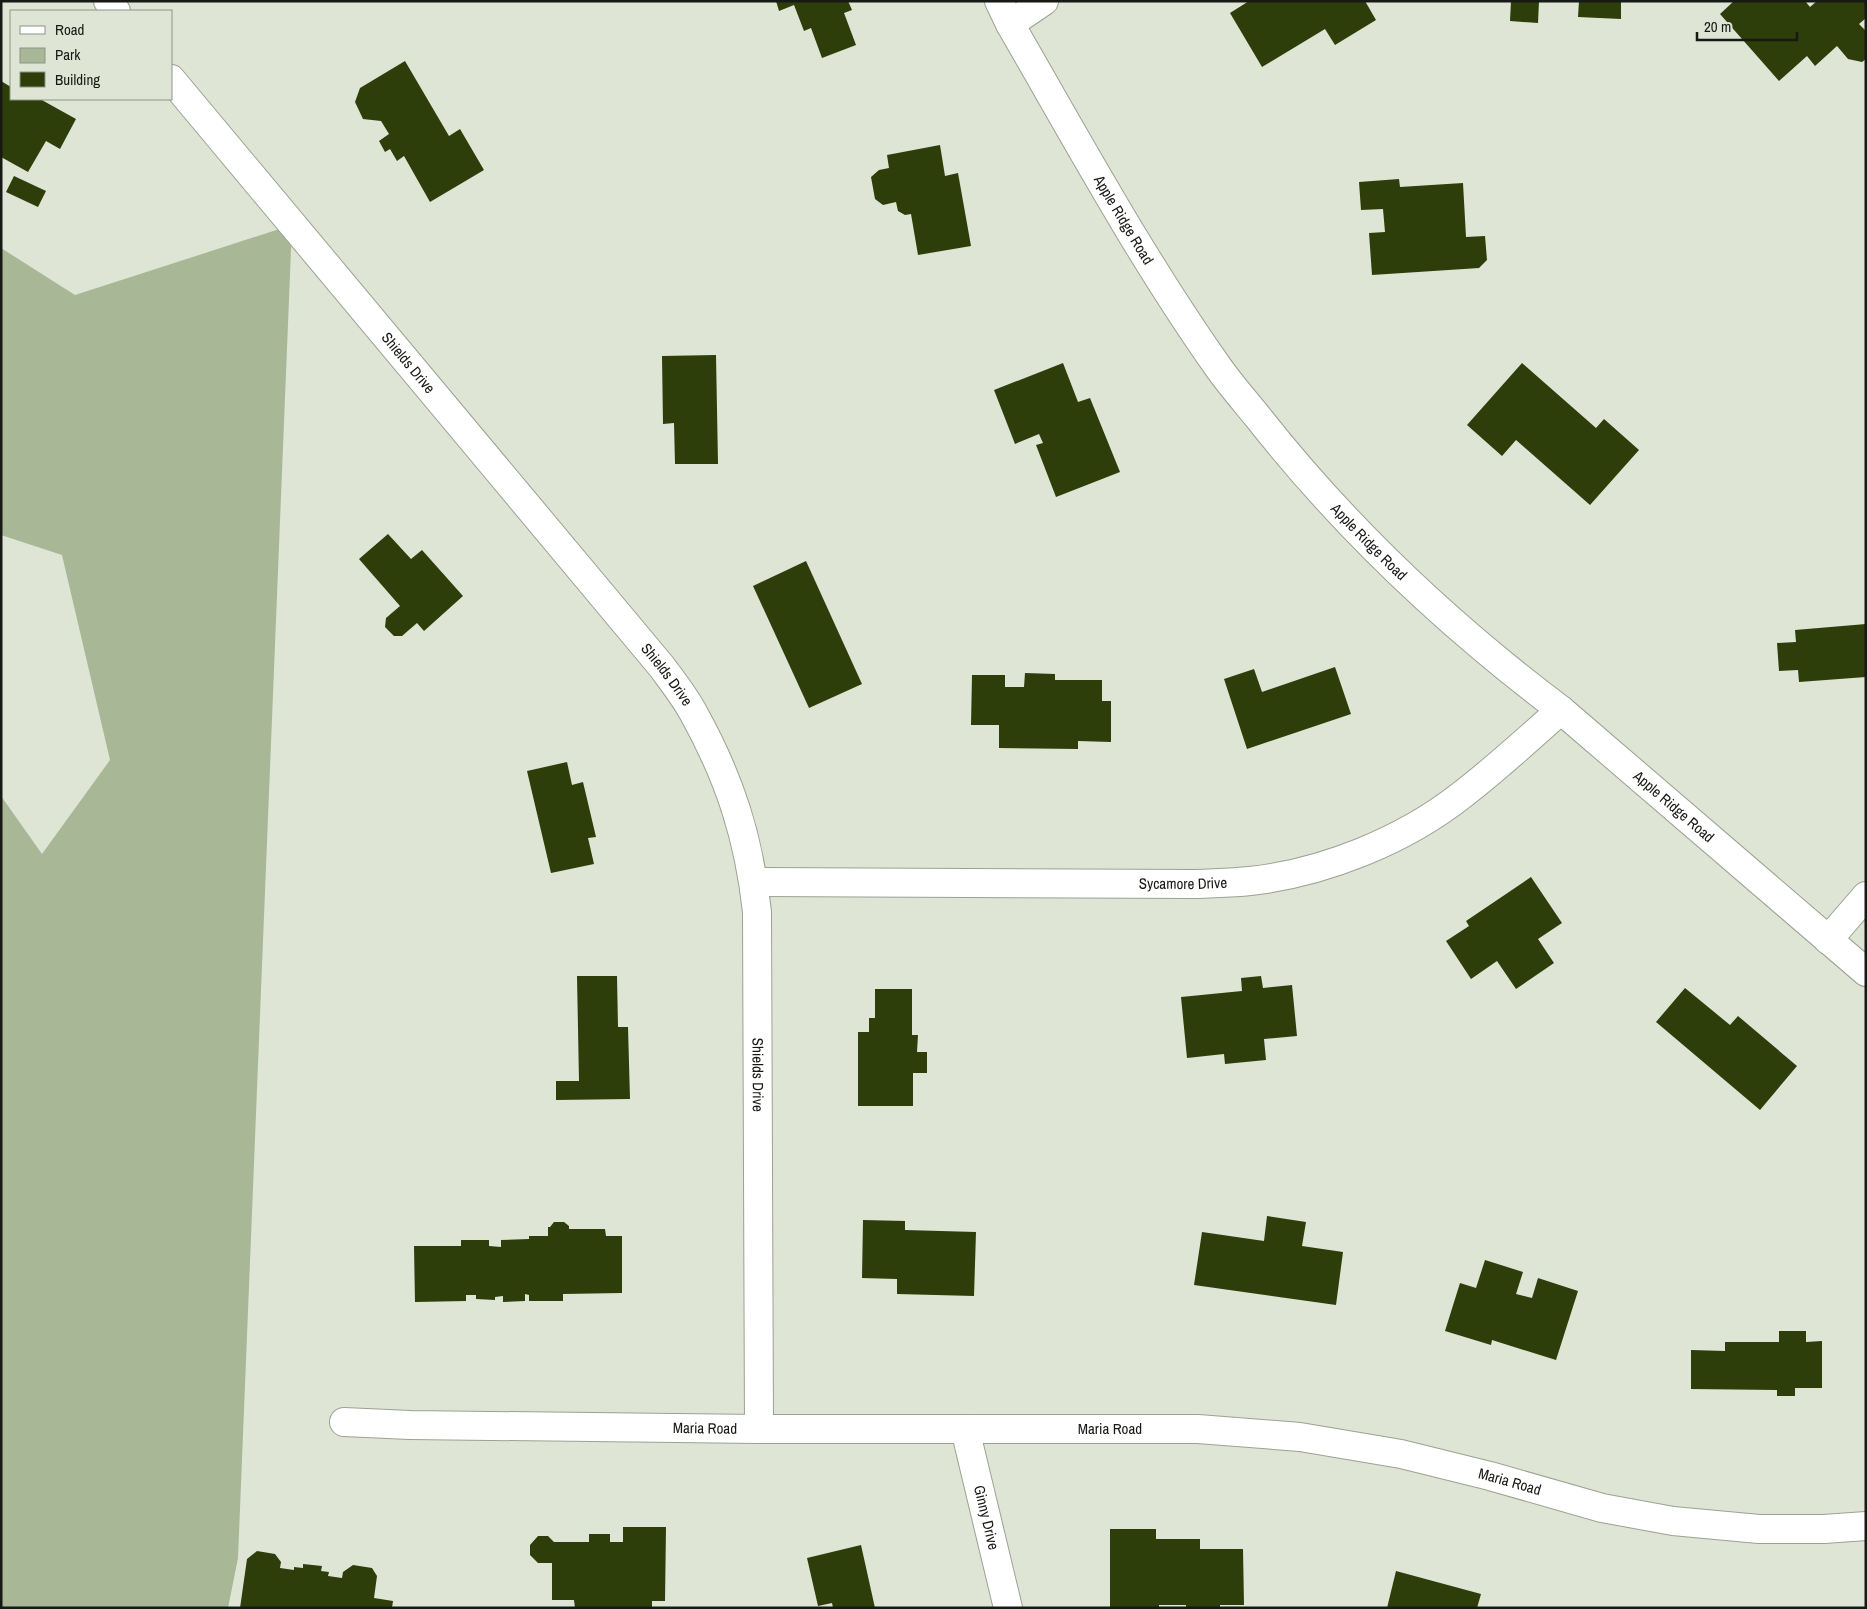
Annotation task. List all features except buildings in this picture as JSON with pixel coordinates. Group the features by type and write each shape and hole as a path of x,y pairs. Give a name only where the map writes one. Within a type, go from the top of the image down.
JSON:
{"street":[{"path":"1004,13 1044,1"},
{"name":"Apple Ridge Road","path":"1004,13 1157,277 1219,369 1288,456 1363,537 1443,614 1561,710 1866,972"},
{"name":"Shields Drive","path":"172,80 662,667 693,712 722,768 741,820 754,882 757,912 759,1429"},
{"name":"Sycamore Drive","path":"754,882 1196,884 1250,881 1303,871 1362,852 1417,825 1462,796 1561,710"},
{"path":"1828,940 1866,896"},
{"name":"Maria Road","path":"344,1422 410,1425 759,1429 1198,1429 1300,1437 1401,1454 1490,1476 1602,1508 1673,1521 1759,1529 1824,1529 1866,1526"},
{"name":"Ginny Drive","path":"966,1429 1008,1608"}],"green space":[{"path":"292,225 238,1558 228,1608 1,1608 1,796 42,854 110,760 62,555 1,535 1,248 75,295"}]}
